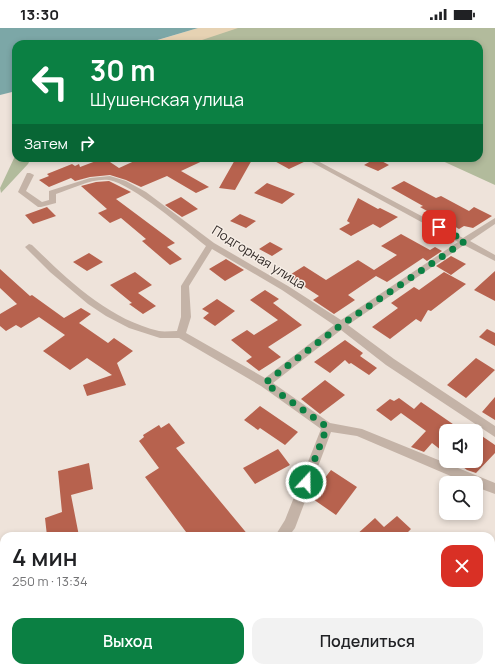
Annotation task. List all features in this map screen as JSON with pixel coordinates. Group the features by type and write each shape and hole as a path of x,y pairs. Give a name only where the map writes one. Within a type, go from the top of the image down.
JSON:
{"street":[{"path":"316,162 495,258"},
{"name":"Подгорная улица","path":"30,175 22,192 40,205 54,201 52,193 90,180 115,179 143,194 211,245 285,288 341,325 390,362 495,432"},
{"path":"265,383 341,325 495,220"},
{"path":"181,334 186,317 185,286 211,245"},
{"path":"29,247 86,298 109,314 132,326 160,335 181,334 265,383 327,427 358,432 495,489"},
{"path":"284,532 290,524 327,427"}],"green space":[{"path":"230,28 495,28 495,185 445,162 483,162 483,40 193,40"},
{"path":"12,162 29,162 1,193 0,188"}],"sand":[{"path":"198,28 238,28 202,40 158,40"}],"water":[{"path":"0,28 198,28 158,40 12,40 12,92 0,95"}],"building":[{"path":"93,162 110,162 119,168 132,162 200,162 181,171 209,187 196,193 167,176 141,187 110,175 90,177 75,181 71,178 49,187 39,180 49,176 47,174 72,164 75,166 79,164 80,167"},
{"path":"234,162 251,162 235,190 219,188"},
{"path":"276,162 304,162 289,169"},
{"path":"369,162 383,162 389,165 378,171 364,165"},
{"path":"109,181 131,192 116,199 175,243 167,247 182,259 170,265 142,241 146,239 121,218 110,223 98,213 107,209 81,186 96,182"},
{"path":"404,181 436,198 441,196 469,211 474,207 492,216 473,228 464,226 459,229 420,207 423,206 391,188"},
{"path":"267,183 295,194 282,204 254,193"},
{"path":"181,197 198,209 182,217 165,205"},
{"path":"358,198 378,209 380,208 398,217 380,228 373,224 351,236 339,229 350,223 347,221"},
{"path":"47,207 56,216 33,224 25,215"},
{"path":"240,214 256,221 246,228 230,221"},
{"path":"401,234 430,250 435,247 442,251 427,261 423,258 387,282 376,276 348,295 355,300 334,314 313,300 319,296 288,276 304,266 326,280 358,260 374,270 397,255 381,246"},
{"path":"270,242 283,249 272,256 259,249"},
{"path":"89,253 103,262 87,271 73,262"},
{"path":"451,256 466,264 451,275 436,266"},
{"path":"226,259 244,270 225,281 209,269"},
{"path":"0,269 30,296 32,295 64,318 81,308 91,314 79,323 108,343 114,338 133,351 117,363 126,385 87,396 83,385 112,375 87,358 70,370 43,351 65,335 39,317 21,328 16,325 6,331 0,326 0,314 17,304 0,288"},
{"path":"495,271 495,301 474,290"},
{"path":"135,272 152,285 138,293 156,306 143,314 129,304 132,303 110,285"},
{"path":"444,272 466,284 431,311 428,310 421,322 416,319 390,339 372,327 398,308 391,303 414,287 419,290"},
{"path":"265,290 279,299 273,303 302,325 268,347 281,357 259,371 246,361 252,357 231,340 247,330 254,335 278,320 250,300"},
{"path":"217,299 235,311 215,326 203,318 209,313 202,309"},
{"path":"487,329 495,333 495,346 479,337"},
{"path":"345,340 363,353 360,356 377,368 369,375 351,363 349,364 345,360 330,373 314,362"},
{"path":"476,358 495,370 466,398 447,385"},
{"path":"325,380 345,395 320,414 301,399"},
{"path":"495,397 495,420 482,412"},
{"path":"399,398 414,409 421,402 453,424 439,424 439,448 432,443 424,452 411,447 426,431 401,413 391,421 376,410 390,399 394,401"},
{"path":"260,406 298,432 285,445 260,428 258,430 244,420"},
{"path":"169,423 185,443 176,448 246,532 186,532 145,477 159,468 139,441 144,437 143,435 159,425 161,428"},
{"path":"483,437 495,445 495,453 483,466"},
{"path":"278,449 290,465 255,484 243,468"},
{"path":"89,463 93,489 71,495 78,532 47,532 45,518 62,512 58,471"},
{"path":"464,468 481,468 476,473"},
{"path":"331,470 357,487 336,515 310,497"},
{"path":"397,516 411,529 408,532 359,532 375,518 384,527"}],"route":[{"path":"306,482 327,427 265,383 341,325 465,241 439,227"}]}
